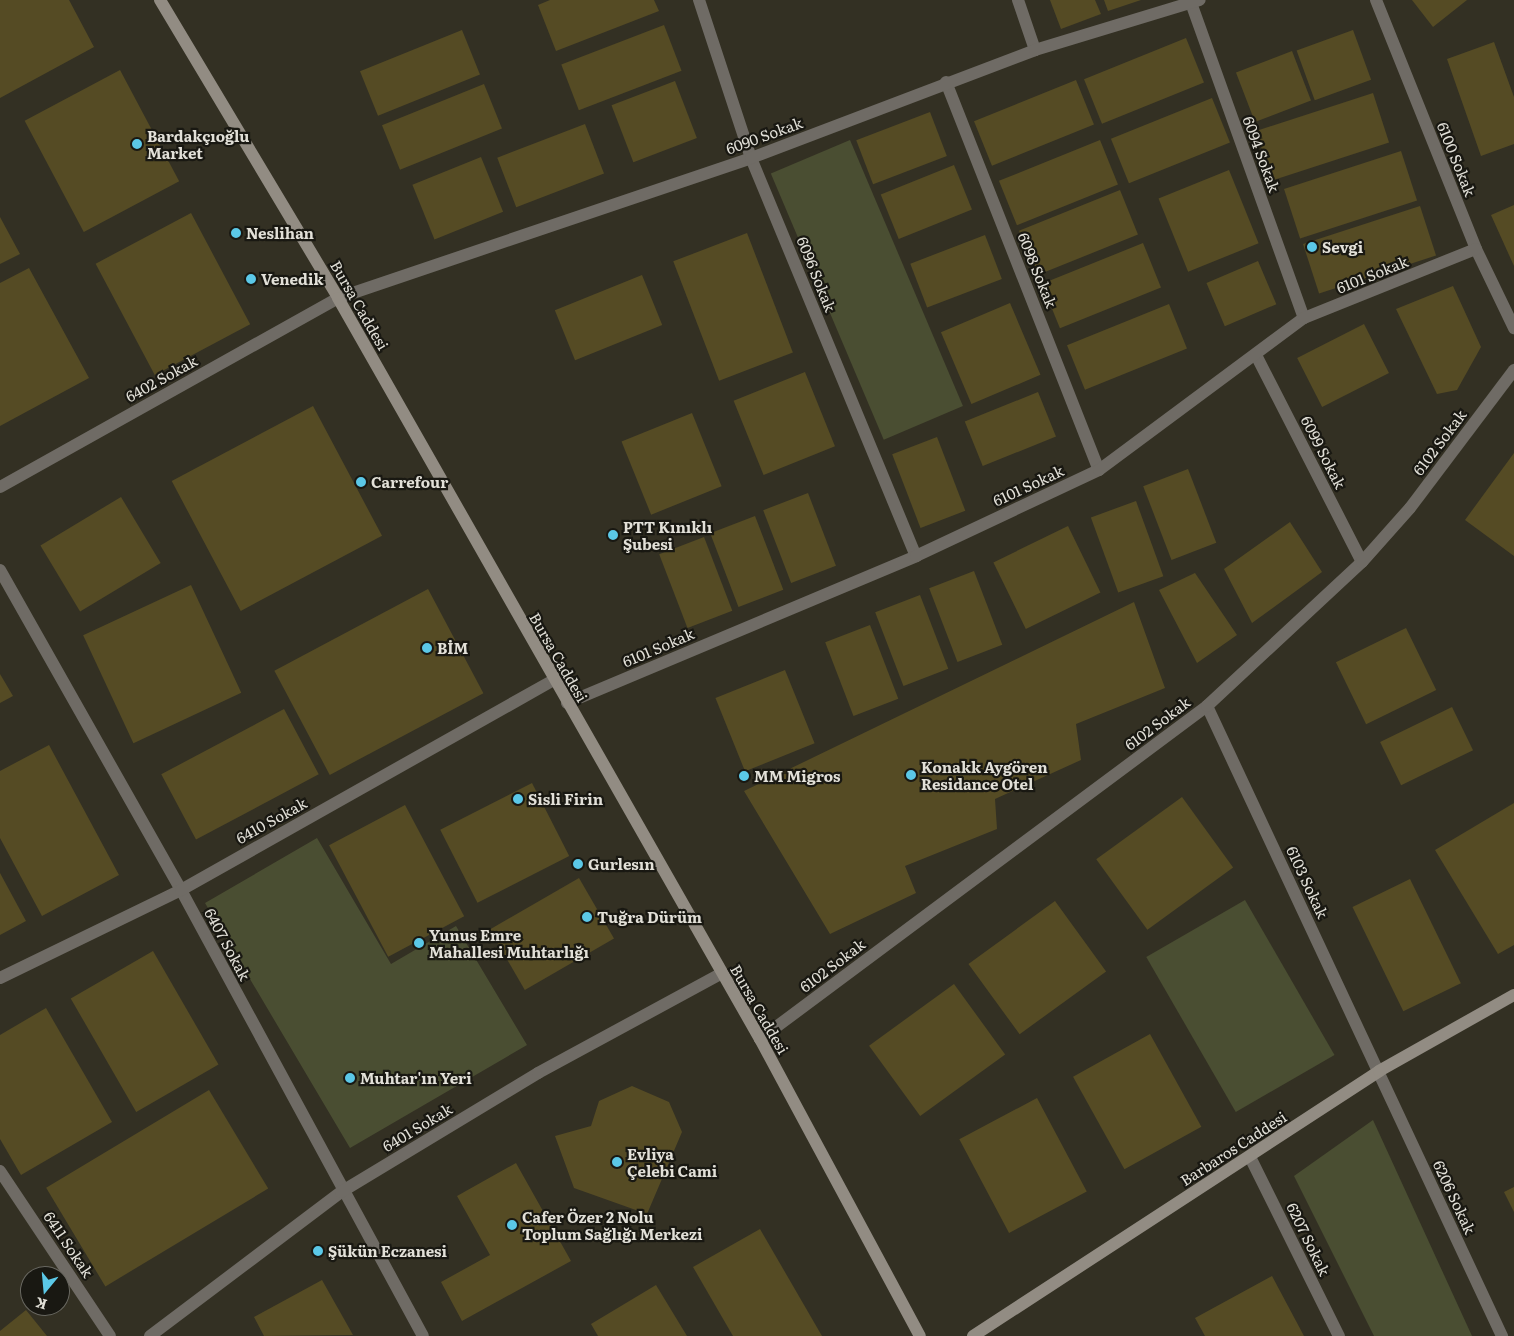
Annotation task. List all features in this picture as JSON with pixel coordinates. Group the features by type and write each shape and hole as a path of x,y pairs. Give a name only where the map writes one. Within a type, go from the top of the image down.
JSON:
{"main road":[{"name":"Bursa Caddesi","path":"160,0 338,298 552,680 567,703 720,974 760,1039 920,1336"},
{"name":"Barbaros Caddesi","path":"973,1336 1250,1157 1379,1071 1514,995"}],"street":[{"name":"6096 Sokak","path":"698,0 751,158 916,556"},
{"path":"1018,0 1035,50"},
{"name":"6100 Sokak","path":"1376,0 1476,249 1514,328"},
{"name":"6090 Sokak","path":"338,298 751,158 946,82 1035,50 1194,1"},
{"name":"6094 Sokak","path":"1194,1 1304,318"},
{"name":"6098 Sokak","path":"946,82 1099,470"},
{"name":"6101 Sokak","path":"567,703 916,556 1099,470 1257,357 1304,318 1476,249"},
{"name":"6402 Sokak","path":"0,487 338,298"},
{"name":"6099 Sokak","path":"1257,357 1362,562"},
{"name":"6102 Sokak","path":"760,1039 1207,706 1362,562 1410,508 1514,370"},
{"name":"6407 Sokak","path":"0,570 181,890 341,1192 422,1336"},
{"name":"6410 Sokak","path":"0,978 181,890 552,680"},
{"name":"6103 Sokak","path":"1207,706 1379,1071"},
{"name":"6401 Sokak","path":"150,1336 341,1192 538,1073 720,974"},
{"name":"6206 Sokak","path":"1379,1071 1502,1336"},
{"name":"6207 Sokak","path":"1250,1157 1339,1336"},
{"name":"6411 Sokak","path":"0,1171 110,1336"}],"green space":[{"path":"850,140 963,406 884,440 771,174"},
{"path":"317,838 391,964 456,926 527,1045 350,1148 205,903"},
{"path":"1245,900 1334,1055 1236,1112 1146,957"},
{"path":"1373,1120 1472,1336 1374,1336 1294,1176"}],"building":[{"path":"0,0 69,0 94,47 0,98"},
{"path":"550,0 654,0 659,11 556,51 538,5"},
{"path":"1050,0 1095,0 1101,14 1061,29"},
{"path":"1104,0 1141,0 1108,11"},
{"path":"1412,0 1467,0 1433,27"},
{"path":"664,25 682,71 579,110 561,64"},
{"path":"462,30 480,75 378,116 360,71"},
{"path":"1353,30 1371,80 1315,100 1297,51"},
{"path":"1186,38 1204,83 1102,124 1084,79"},
{"path":"1494,42 1514,97 1514,144 1481,156 1447,59"},
{"path":"1292,51 1311,100 1255,122 1236,73"},
{"path":"120,70 179,181 84,232 25,121"},
{"path":"1076,80 1094,125 992,166 974,121"},
{"path":"675,81 697,138 633,162 612,105"},
{"path":"484,84 502,129 400,170 382,125"},
{"path":"1373,93 1389,142 1272,180 1256,131"},
{"path":"1212,98 1230,143 1129,183 1111,139"},
{"path":"930,112 947,156 873,184 856,140"},
{"path":"585,124 604,173 516,207 497,158"},
{"path":"1100,140 1118,185 1017,225 999,181"},
{"path":"1401,151 1417,200 1300,238 1284,189"},
{"path":"481,157 503,212 434,239 412,185"},
{"path":"954,165 972,210 899,239 881,195"},
{"path":"1229,170 1259,243 1188,272 1159,198"},
{"path":"1120,190 1138,235 1037,275 1019,231"},
{"path":"1514,205 1514,266 1491,215"},
{"path":"1420,206 1436,255 1319,293 1303,244"},
{"path":"191,213 250,324 155,375 96,264"},
{"path":"0,217 20,254 0,264"},
{"path":"747,233 793,352 719,381 673,261"},
{"path":"985,235 1002,279 927,308 910,264"},
{"path":"1143,243 1161,288 1060,328 1042,284"},
{"path":"1258,261 1276,304 1225,326 1206,283"},
{"path":"29,268 89,378 0,426 0,283"},
{"path":"642,275 662,325 575,360 555,310"},
{"path":"1453,286 1481,347 1457,390 1437,394 1396,309"},
{"path":"1010,303 1040,375 971,404 941,332"},
{"path":"1169,304 1187,349 1085,390 1067,345"},
{"path":"1364,324 1389,373 1322,407 1297,358"},
{"path":"805,372 835,446 764,475 734,401"},
{"path":"1038,392 1056,437 983,466 965,422"},
{"path":"313,406 382,536 241,611 172,481"},
{"path":"692,413 722,486 651,515 622,441"},
{"path":"937,437 965,511 920,528 892,454"},
{"path":"1514,453 1514,556 1465,520"},
{"path":"1188,469 1216,543 1171,560 1143,486"},
{"path":"808,493 836,566 791,583 763,510"},
{"path":"121,497 161,563 80,611 40,545"},
{"path":"1136,501 1163,576 1118,593 1091,517"},
{"path":"755,516 783,590 738,607 710,533"},
{"path":"1290,522 1322,572 1252,623 1224,569"},
{"path":"1068,526 1100,593 1026,629 993,562"},
{"path":"704,537 732,611 687,628 659,554"},
{"path":"974,571 1002,645 957,662 929,588"},
{"path":"1195,573 1237,635 1197,663 1159,590"},
{"path":"191,585 241,693 133,743 83,635"},
{"path":"428,589 483,693 330,775 274,671"},
{"path":"920,595 948,669 903,686 875,612"},
{"name":"Konakk Aygören Residance Otel","path":"1134,602 1165,688 1076,724 1081,760 995,799 997,829 905,866 916,893 830,934 744,791"},
{"path":"870,625 898,699 853,716 825,642"},
{"path":"1406,628 1436,690 1366,724 1336,662"},
{"path":"785,670 815,743 745,771 715,698"},
{"path":"0,674 13,696 0,703"},
{"path":"1452,707 1473,750 1401,785 1380,742"},
{"path":"284,709 319,774 196,840 161,774"},
{"path":"49,745 119,875 42,916 0,838 0,771"},
{"path":"532,783 569,856 477,903 440,830"},
{"path":"1182,797 1233,867 1147,930 1096,859"},
{"path":"1514,803 1514,945 1498,954 1435,850"},
{"path":"405,805 464,916 388,957 329,845"},
{"path":"0,873 26,921 0,935"},
{"path":"579,878 614,939 525,990 490,930"},
{"path":"1410,879 1461,983 1403,1011 1352,907"},
{"path":"1055,901 1106,971 1020,1034 968,964"},
{"path":"153,951 218,1064 136,1112 71,999"},
{"path":"954,984 1005,1054 920,1116 869,1046"},
{"path":"46,1008 112,1122 21,1175 0,1139 0,1035"},
{"path":"1150,1034 1201,1127 1124,1169 1073,1077"},
{"name":"Evliya Çelebi Cami","path":"632,1086 669,1102 682,1132 647,1214 574,1188 555,1136 591,1126 599,1101"},
{"path":"209,1090 268,1189 105,1286 46,1188"},
{"path":"1037,1098 1087,1192 1009,1233 959,1139"},
{"name":"Cafer Özer 2 Nolu Toplum Sağlığı Merkezi","path":"516,1163 571,1261 462,1321 441,1282 490,1255 457,1196"},
{"path":"1514,1187 1514,1212 1504,1192"},
{"path":"760,1229 822,1336 733,1336 693,1267"},
{"path":"1272,1276 1304,1336 1205,1336 1195,1318"},
{"path":"322,1280 353,1335 264,1336 254,1317"},
{"path":"656,1285 687,1336 598,1336 591,1324"},
{"path":"20,1315 31,1316 47,1336 0,1336 0,1331"}],"place":[{"name":"Bardakçıoğlu Market","path":"137,144"},
{"name":"Neslihan","path":"236,233"},
{"name":"Sevgi","path":"1312,247"},
{"name":"Venedik","path":"251,279"},
{"name":"Carrefour","path":"361,482"},
{"name":"PTT Kınıklı Şubesi","path":"613,535"},
{"name":"BİM","path":"427,648"},
{"name":"Konakk Aygören Residance Otel","path":"911,775"},
{"name":"MM Migros","path":"744,776"},
{"name":"Sisli Firin","path":"518,799"},
{"name":"Gurlesın","path":"578,864"},
{"name":"Tuğra Dürüm","path":"587,917"},
{"name":"Yunus Emre Mahallesi Muhtarlığı","path":"419,943"},
{"name":"Muhtar'ın Yeri","path":"350,1078"},
{"name":"Evliya Çelebi Cami","path":"617,1162"},
{"name":"Cafer Özer 2 Nolu Toplum Sağlığı Merkezi","path":"512,1225"},
{"name":"Şükün Eczanesi","path":"318,1251"}]}
